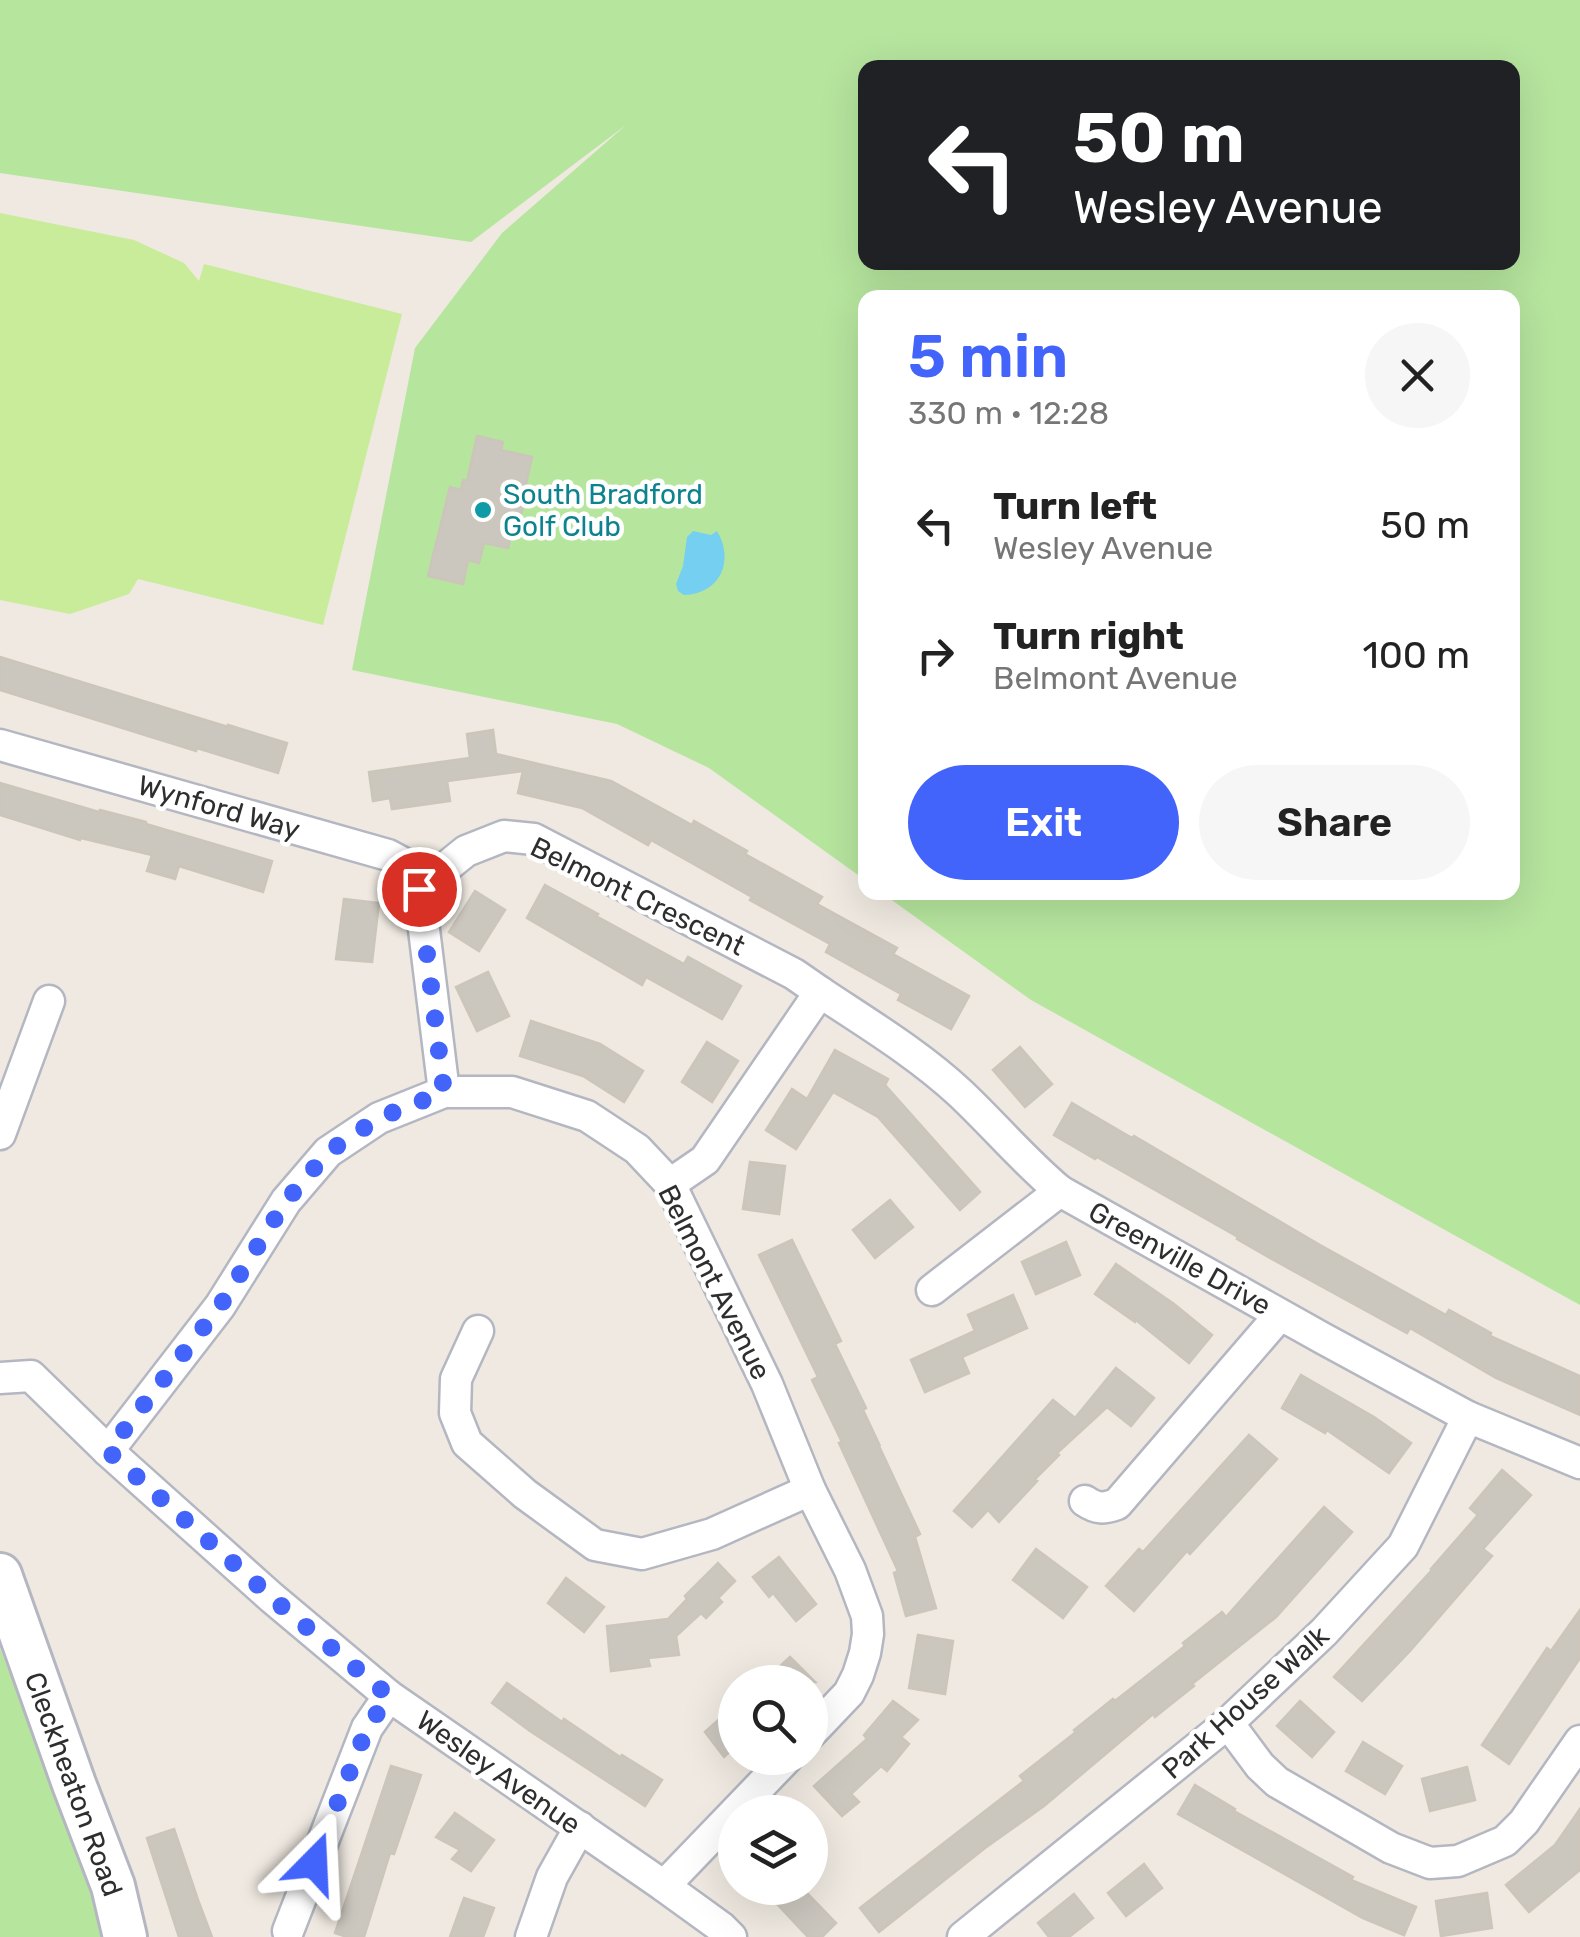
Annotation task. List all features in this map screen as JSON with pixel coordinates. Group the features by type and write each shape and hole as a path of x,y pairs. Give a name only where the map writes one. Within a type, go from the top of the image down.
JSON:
{"street":[{"name":"Wynford Way","path":"0,744 388,855 416,870 419,889"},
{"name":"Belmont Crescent","path":"419,889 466,851 504,836 534,839 794,974 820,992"},
{"path":"419,889 444,1092"},
{"path":"670,1184 705,1160 820,992"},
{"name":"Greenville Drive","path":"820,992 916,1057 960,1093 1060,1192 1468,1416 1580,1463"},
{"path":"0,1134 49,1001"},
{"name":"Belmont Avenue","path":"108,1451 220,1306 286,1201 328,1152 379,1118 444,1092 512,1092 587,1116 637,1148 670,1184 850,1570 866,1616 865,1654 849,1693 828,1715"},
{"path":"932,1290 1060,1192"},
{"path":"1085,1501 1105,1509 1117,1504 1280,1315"},
{"path":"478,1331 456,1379 456,1413 468,1444 525,1494 596,1545 642,1554 712,1534 810,1490"},
{"name":"Wesley Avenue","path":"0,1378 31,1376 108,1451 279,1604 389,1696 664,1886 731,1937"},
{"name":"Park House Walk","path":"963,1937 1228,1723 1324,1632 1403,1546 1468,1416"},
{"name":"Cleckheaton Road","path":"0,1575 113,1886 125,1937"},
{"path":"288,1931 367,1728 389,1696"},
{"path":"1228,1723 1277,1782 1392,1848 1430,1862 1458,1861 1505,1841 1524,1822 1580,1741"},
{"path":"664,1886 771,1775"},
{"path":"532,1937 552,1876 580,1827"}],"green space":[{"path":"0,0 1580,0 1580,1305 1031,1000 892,900 1520,900 1520,290 858,290 858,875 709,768 617,724 352,670 415,348 502,233 626,125 471,242 0,173"},
{"path":"0,213 134,240 184,263 199,281 204,264 402,314 323,625 138,579 129,594 70,614 0,600"},
{"path":"0,1648 92,1894 101,1937 0,1937"}],"water":[{"path":"693,531 711,535 717,531 724,564 721,574 707,589 684,595 676,584 687,537"}],"building":[{"name":"South Bradford Golf Club","path":"477,436 503,442 501,450 532,457 517,531 512,531 508,548 484,543 479,563 468,560 463,584 428,576 450,487 461,490 463,480 467,481"},
{"path":"0,657 287,743 278,773 0,690"},
{"path":"493,730 496,754 611,781 692,825 694,821 822,897 817,904 897,948 893,954 969,996 951,1029 898,1000 901,994 826,952 830,944 651,840 648,845 582,808 518,793 523,771 447,781 450,801 392,809 390,798 373,801 369,772 470,758 467,734"},
{"path":"0,783 272,861 263,892 179,866 175,879 147,871 152,855 80,840 0,815"},
{"path":"545,885 684,964 688,957 741,986 722,1019 646,977 642,985 527,918"},
{"path":"475,891 505,910 479,951 449,932"},
{"path":"344,899 379,903 372,962 336,959"},
{"path":"488,972 509,1016 477,1031 456,987"},
{"path":"531,1021 600,1044 643,1071 624,1102 583,1076 520,1056"},
{"path":"707,1042 738,1061 712,1102 682,1082"},
{"path":"1020,1047 1052,1084 1025,1107 993,1070"},
{"path":"835,1050 888,1079 885,1085 980,1192 960,1210 878,1117 833,1092 796,1149 766,1130 792,1089 807,1099"},
{"path":"1072,1103 1446,1315 1449,1310 1491,1333 1490,1336 1580,1376 1580,1415 1496,1378 1410,1328 1407,1333 1054,1135"},
{"path":"750,1162 785,1166 779,1214 743,1209"},
{"path":"890,1200 913,1227 875,1258 853,1230"},
{"path":"792,1240 841,1341 835,1344 920,1534 915,1537 936,1608 906,1616 894,1573 898,1571 812,1380 818,1377 759,1255"},
{"path":"1066,1242 1080,1275 1036,1294 1022,1262"},
{"path":"1116,1264 1212,1335 1189,1363 1136,1320 1095,1294"},
{"path":"1013,1295 1027,1328 962,1357 969,1373 925,1392 911,1360 975,1331 968,1315"},
{"path":"1116,1368 1154,1398 1131,1426 1107,1407 1057,1453 999,1522 988,1510 972,1527 954,1511 1053,1400 1075,1418"},
{"path":"1301,1375 1411,1443 1389,1473 1327,1430 1325,1433 1282,1408"},
{"path":"1249,1435 1277,1459 1134,1611 1106,1586 1139,1549 1143,1552"},
{"path":"1502,1470 1531,1495 1483,1549 1492,1556 1362,1701 1334,1677 1478,1515 1470,1508"},
{"path":"1324,1507 1352,1532 1276,1617 1044,1806 879,1932 860,1908 1024,1781 1020,1776 1185,1646 1183,1643 1222,1612 1226,1617"},
{"path":"1036,1549 1087,1587 1063,1618 1013,1580"},
{"path":"779,1557 816,1604 796,1621 773,1593 769,1597 753,1577"},
{"path":"718,1563 735,1581 706,1618 701,1613 676,1636 679,1655 648,1658 650,1666 611,1671 607,1626 668,1619"},
{"path":"566,1578 604,1607 584,1632 548,1603"},
{"path":"1580,1610 1580,1658 1509,1764 1482,1745 1547,1648 1551,1651"},
{"path":"918,1635 953,1641 945,1694 909,1688"},
{"path":"790,1657 798,1665 781,1665"},
{"path":"507,1683 562,1722 564,1719 662,1780 645,1806 492,1703"},
{"path":"893,1701 918,1720 901,1737 909,1744 887,1771 881,1766 851,1794 859,1802 842,1816 828,1801 828,1795 822,1795 814,1786 867,1739 864,1735"},
{"path":"1300,1701 1334,1732 1312,1757 1277,1726"},
{"path":"718,1720 718,1749 705,1732"},
{"path":"1363,1742 1402,1766 1385,1794 1346,1771"},
{"path":"391,1766 421,1775 394,1854 390,1853 364,1937 347,1937 335,1933"},
{"path":"1467,1767 1475,1800 1430,1811 1422,1779"},
{"path":"1195,1785 1353,1877 1351,1880 1416,1907 1404,1935 1363,1918 1178,1814"},
{"path":"1580,1809 1580,1870 1529,1912 1506,1885 1555,1845"},
{"path":"455,1813 494,1840 471,1871 452,1859 460,1850 436,1837"},
{"path":"174,1829 212,1937 179,1937 147,1838"},
{"path":"1144,1864 1162,1888 1126,1916 1108,1893"},
{"path":"1487,1893 1492,1928 1441,1936 1436,1901"},
{"path":"1074,1894 1093,1918 1069,1937 1049,1937 1038,1923"},
{"path":"464,1898 494,1908 483,1937 450,1937"},
{"path":"778,1905 819,1905 836,1923 822,1937 808,1937"}],"place":[{"name":"South Bradford Golf Club","path":"483,510"}],"route":[{"path":"314,1863 367,1728 389,1696 108,1451 220,1306 286,1201 328,1152 379,1118 444,1092 419,889"}]}
